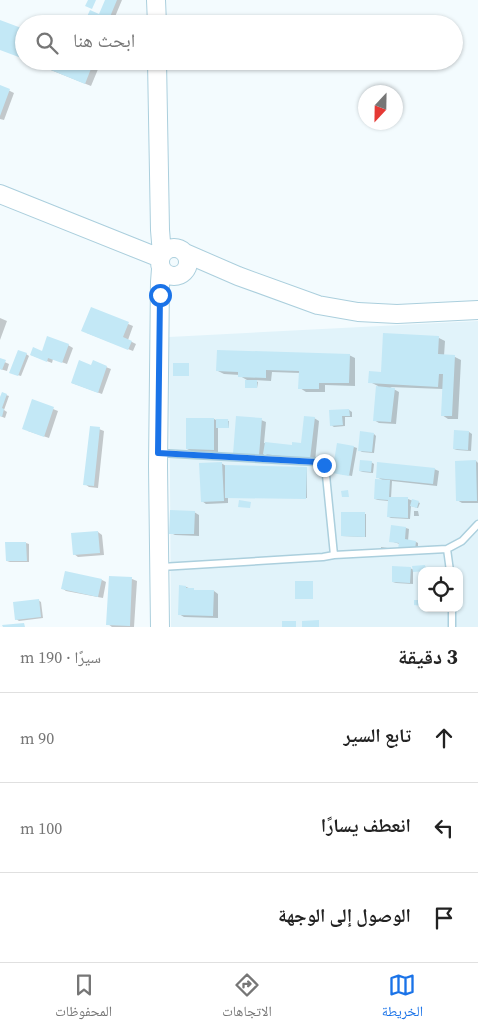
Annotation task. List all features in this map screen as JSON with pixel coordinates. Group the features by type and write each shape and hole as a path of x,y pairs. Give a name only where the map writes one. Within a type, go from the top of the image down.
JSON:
{"main road":[{"path":"156,0 157,15"},
{"path":"157,70 160,230 169,256 166,274 173,277 217,272 238,276"},
{"path":"0,194 169,256 238,276 318,305 358,312 397,314 478,310"},
{"path":"160,295 188,266 187,257 169,256"},
{"path":"160,627 158,453 160,295 169,256"}],"lane":[{"path":"158,453 317,462 324,465 334,555"},
{"path":"159,567 447,549 462,540 478,524"},
{"path":"447,549 449,567"},
{"path":"452,612 452,627"}],"shaded area":[{"path":"478,321 478,627 171,627 169,337"}],"building":[{"path":"88,0 96,0 92,9 85,6"},
{"path":"105,0 117,0 111,15 88,15 90,10 99,14"},
{"path":"0,20 15,26 15,56 0,50"},
{"path":"51,70 90,70 85,84"},
{"path":"0,85 10,89 0,116"},
{"path":"91,307 129,322 123,337 132,341 128,350 81,331"},
{"path":"383,333 439,336 438,354 455,355 452,416 441,416 443,374 439,374 438,387 368,383 369,371 381,372"},
{"path":"47,336 69,344 62,363 48,358 47,362 30,355 33,347 42,351"},
{"path":"18,350 27,353 18,376 9,373"},
{"path":"217,350 350,354 349,383 319,383 319,389 298,389 299,371 266,370 266,378 238,377 238,372 216,371"},
{"path":"0,358 6,360 2,370 0,369"},
{"path":"79,360 91,365 93,360 107,366 98,393 71,383"},
{"path":"173,363 189,363 189,376 173,376"},
{"path":"245,380 257,380 257,388 245,388"},
{"path":"376,386 395,388 391,422 373,421"},
{"path":"2,392 7,394 2,408 4,409 2,417 0,416 0,397"},
{"path":"32,399 54,407 44,437 22,429"},
{"path":"349,409 350,416 342,416 343,425 330,426 329,410"},
{"path":"236,416 262,418 259,456 233,454"},
{"path":"304,416 315,417 310,459 263,454 265,442 292,445 292,442 301,443"},
{"path":"186,418 214,418 214,450 186,449"},
{"path":"216,419 228,419 229,428 216,428"},
{"path":"90,426 100,427 94,486 83,485"},
{"path":"454,430 469,431 468,450 453,449"},
{"path":"360,431 374,433 372,452 358,451"},
{"path":"337,443 354,446 349,476 332,473"},
{"path":"360,460 372,461 371,472 359,471"},
{"path":"476,460 477,501 456,501 455,461"},
{"path":"222,462 224,501 201,502 199,463"},
{"path":"377,462 435,468 433,484 376,478"},
{"path":"225,465 307,467 306,499 225,498"},
{"path":"375,479 390,480 389,497 408,497 408,518 387,517 388,500 374,499"},
{"path":"348,490 349,497 342,497 341,491"},
{"path":"412,499 419,501 417,508 410,506"},
{"path":"239,500 251,502 250,508 238,507"},
{"path":"170,510 195,511 194,534 169,534"},
{"path":"341,512 365,512 365,537 341,536"},
{"path":"391,525 406,527 405,539 416,541 415,551 398,549 399,543 389,542"},
{"path":"98,531 100,553 73,555 71,533"},
{"path":"5,542 26,542 27,561 6,561"},
{"path":"425,565 425,567 418,567 418,572 413,572 412,566"},
{"path":"392,566 411,567 410,583 392,582"},
{"path":"65,571 102,579 98,597 61,589"},
{"path":"109,576 132,577 130,626 106,625"},
{"path":"295,581 313,581 313,599 295,599"},
{"path":"179,585 186,586 186,588 194,588 194,590 214,590 213,616 178,615"},
{"path":"39,599 41,617 15,620 13,602"},
{"path":"414,600 418,600 418,606 414,605"},
{"path":"319,620 319,627 302,627 302,621"},
{"path":"282,621 296,621 296,627 282,627"},
{"path":"24,623 25,627 3,627 2,625"}],"route":[{"path":"160,295 158,453 317,462 324,465"}]}
